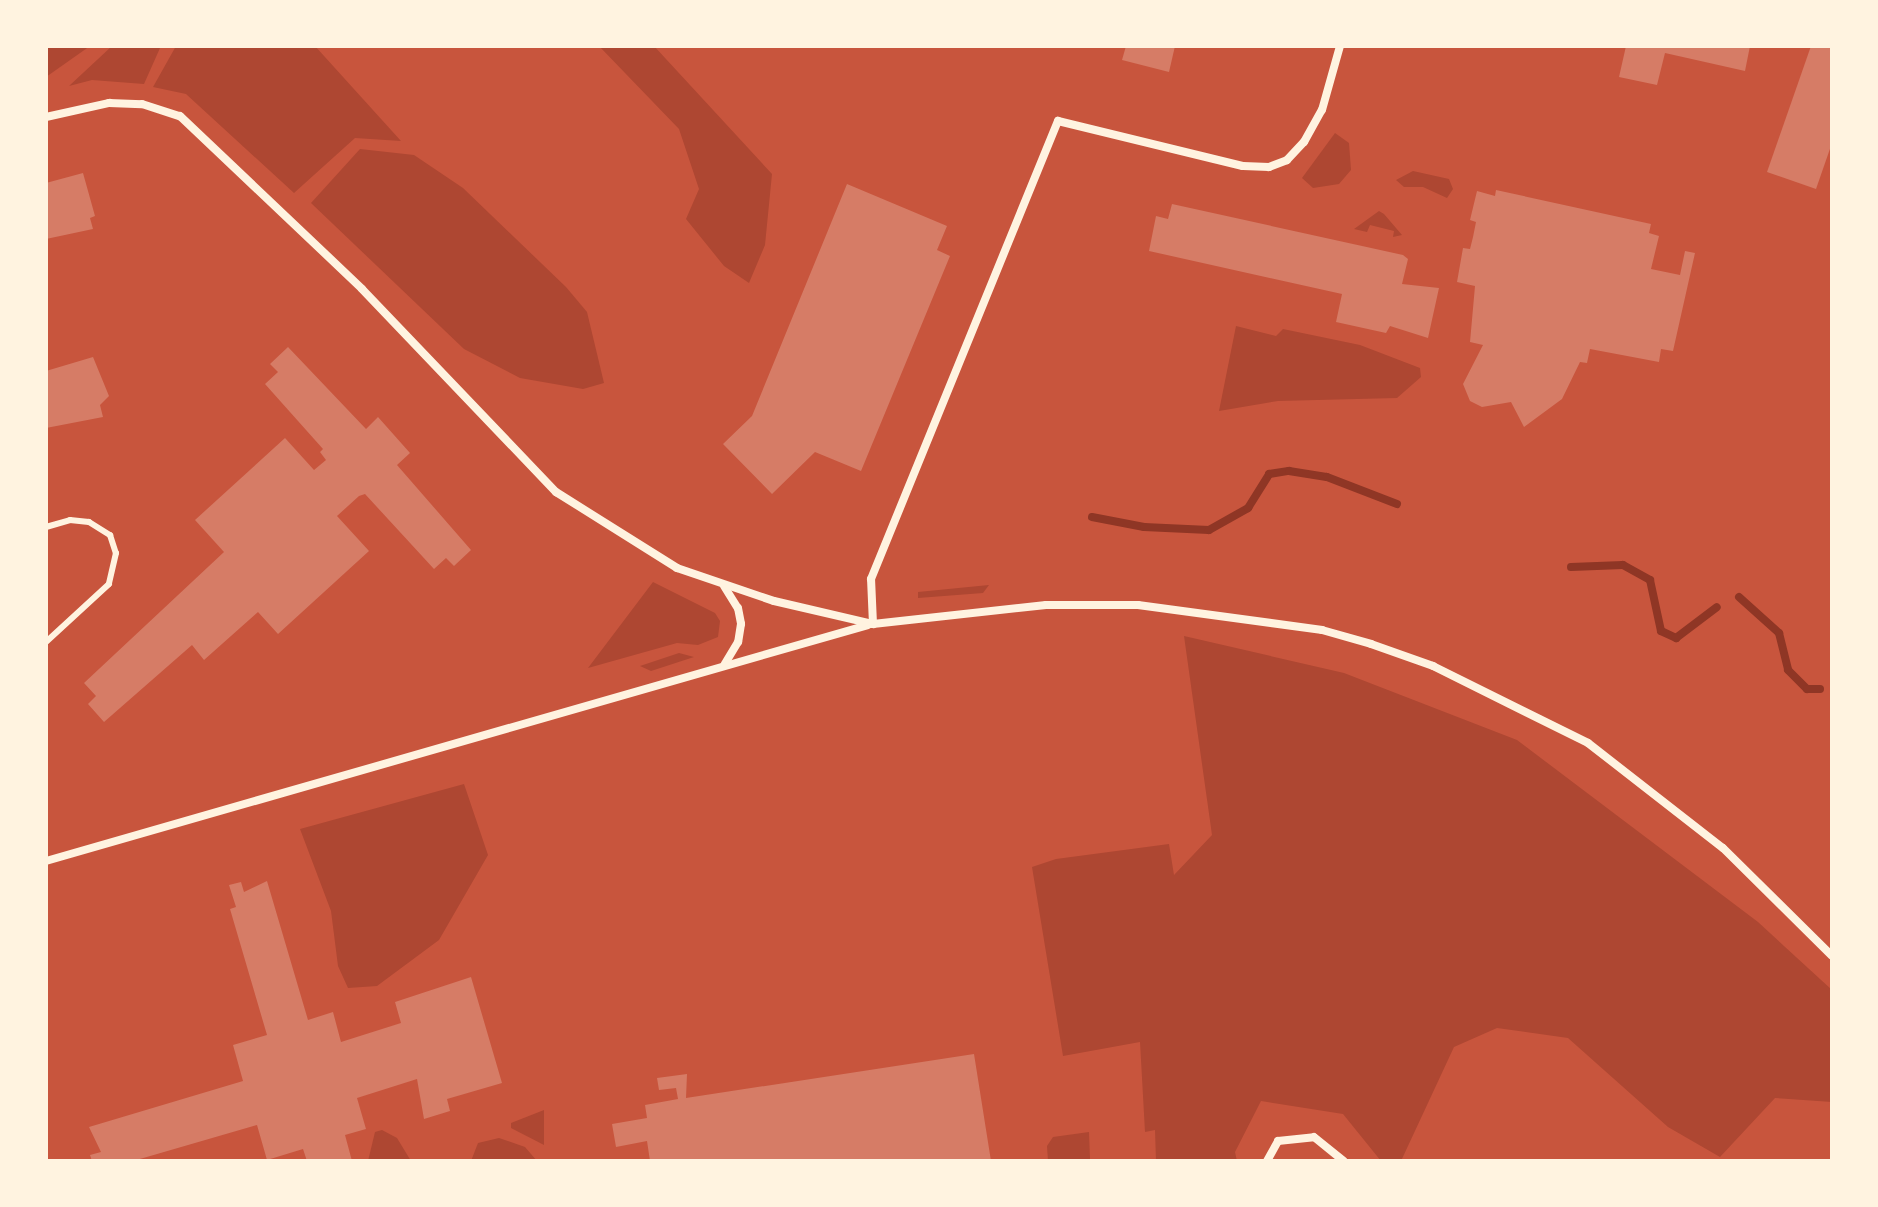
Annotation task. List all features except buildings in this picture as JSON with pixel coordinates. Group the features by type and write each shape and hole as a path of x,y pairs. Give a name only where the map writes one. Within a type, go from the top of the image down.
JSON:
{"street":[{"path":"873,624 871,579 1058,121 1243,166 1269,167 1287,160 1304,142 1322,110 1340,46"},
{"path":"46,117 109,103 142,104 180,116 362,289 556,492 677,568 723,586 873,624"},
{"path":"723,586 738,608 741,624 738,642 725,664"},
{"path":"46,861 873,624 1046,605 1138,605 1322,630 1420,662 1588,743 1723,848 1832,956"},
{"path":"1267,1161 1278,1141 1314,1137 1344,1161"}],"lane":[{"path":"46,527 70,520 89,522 110,535 116,553 109,584 46,642"}],"shaded area":[{"path":"46,46 90,46 46,77"},
{"path":"112,46 160,48 144,84 92,80 69,86"},
{"path":"176,46 315,46 401,141 355,138 294,193 186,94 153,87"},
{"path":"599,46 654,46 772,174 765,245 749,283 724,266 686,219 699,189 679,129"},
{"path":"1335,133 1349,143 1351,170 1339,184 1313,188 1302,178"},
{"path":"360,149 414,155 463,188 566,287 587,312 604,383 583,389 520,378 464,349 311,203"},
{"path":"1413,171 1449,179 1453,189 1447,198 1423,187 1404,187 1396,180"},
{"path":"1379,211 1402,235 1393,237 1394,231 1370,225 1367,232 1354,229"},
{"path":"1236,326 1276,336 1283,329 1360,345 1420,368 1421,377 1397,398 1278,401 1219,411"},
{"path":"653,582 715,613 720,621 718,637 698,645 677,643 588,668"},
{"path":"989,585 983,593 918,598 918,592"},
{"path":"1184,636 1344,673 1517,740 1758,922 1832,990 1832,1102 1775,1098 1720,1157 1668,1127 1568,1038 1497,1028 1454,1047 1401,1161 1381,1161 1343,1114 1261,1101 1235,1152 1237,1161 1156,1161 1155,1130 1145,1132 1140,1042 1063,1056 1032,867 1056,859 1169,844 1174,875 1212,835"},
{"path":"679,653 694,657 651,671 640,666"},
{"path":"464,784 488,855 439,940 377,986 348,988 338,966 331,911 300,829"},
{"path":"544,1110 544,1145 511,1128 511,1123"},
{"path":"382,1130 397,1138 411,1161 368,1161 375,1132"},
{"path":"1089,1132 1090,1159 1048,1161 1047,1146 1053,1137"},
{"path":"499,1138 525,1147 537,1161 471,1161 478,1143"}],"waterway":[{"path":"1092,517 1144,527 1209,530 1248,508 1269,474 1289,471 1327,477 1397,504"},
{"path":"1571,567 1623,565 1650,580 1661,631 1676,638 1717,607"},
{"path":"1739,597 1779,633 1788,670 1807,689 1820,689"}]}
